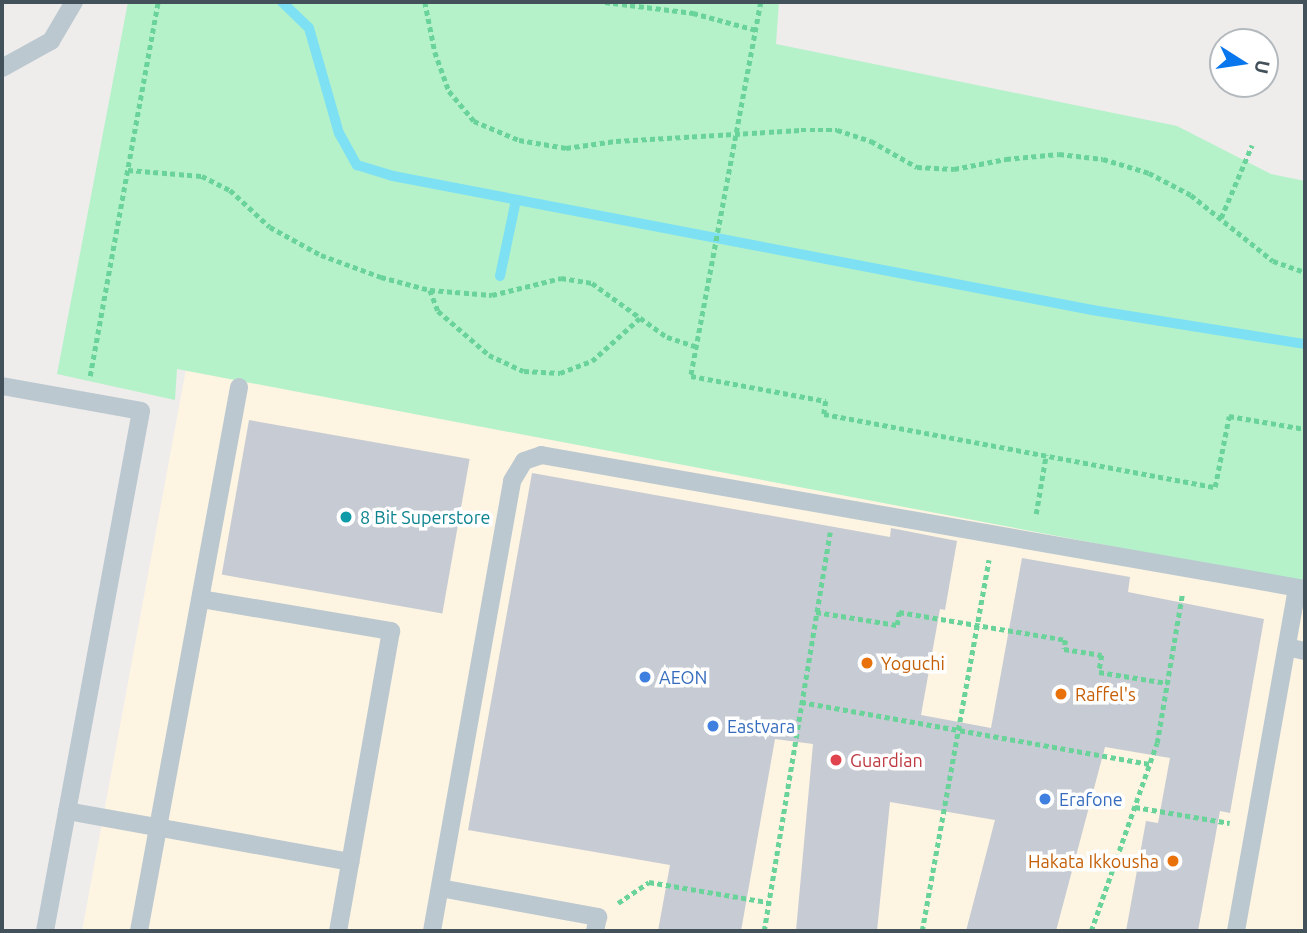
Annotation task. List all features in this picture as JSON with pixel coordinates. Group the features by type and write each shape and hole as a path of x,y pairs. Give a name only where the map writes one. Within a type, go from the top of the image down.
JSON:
{"lane":[{"path":"2,68 51,41 74,2"},
{"path":"2,386 141,411 44,931"},
{"path":"139,931 239,387"},
{"path":"432,931 512,481 524,461 541,455 1301,589 1287,647 1236,931"},
{"path":"201,599 391,631 338,931"},
{"path":"1287,647 1305,650"},
{"path":"67,811 350,862"},
{"path":"440,888 596,924"}],"path":[{"path":"86,401 158,2"},
{"path":"425,2 435,52 449,91 474,121 519,140 566,148 616,141 837,131 871,141 917,167 954,169 1059,154 1102,159 1149,173 1191,195 1273,261 1305,272"},
{"path":"605,2 693,13 756,30"},
{"path":"761,2 691,376 826,401 824,414 1215,487 1229,416 1305,429"},
{"path":"1220,219 1252,145"},
{"path":"128,170 202,176 230,190 270,227 321,255 381,277 430,290 492,295 561,278 592,283 667,337 697,347"},
{"path":"430,290 438,311 458,329 489,355 524,371 560,373 592,361 640,318"},
{"path":"1031,542 1046,455"},
{"path":"764,931 834,508"},
{"path":"922,931 993,535"},
{"path":"1091,931 1150,764 1186,570"},
{"path":"816,612 897,625 900,612 1066,640 1064,649 1102,655 1100,672 1167,683"},
{"path":"801,702 1150,764"},
{"path":"1134,807 1255,827"},
{"path":"596,924 649,883 767,902"}],"shaded area":[{"name":"Eastvara","path":"196,315 1305,522 1305,931 82,931"}],"green space":[{"path":"128,2 779,2 776,44 1177,126 1271,174 1305,181 1305,583 177,369 175,400 57,374"}],"building":[{"name":"8 Bit Superstore","path":"249,420 470,459 442,614 222,575"},
{"path":"532,473 890,537 891,528 957,541 945,610 940,609 921,715 991,728 1022,558 1130,577 1128,592 1264,619 1230,813 1220,811 1198,931 1126,931 1146,821 1158,823 1170,758 1105,747 1056,931 966,931 995,820 890,802 877,931 796,931 813,744 775,739 741,931 658,931 670,865 468,830"}],"waterway":[{"path":"282,2 309,28 339,133 357,165 393,176 1092,310 1305,344"},
{"path":"500,276 516,200"}],"place":[{"name":"8 Bit Superstore","path":"346,517"},
{"name":"Yoguchi","path":"867,663"},
{"name":"AEON","path":"645,677"},
{"name":"Raffel's","path":"1061,694"},
{"name":"Eastvara","path":"713,726"},
{"name":"Guardian","path":"836,760"},
{"name":"Erafone","path":"1045,799"},
{"name":"Hakata Ikkousha","path":"1173,861"}]}
